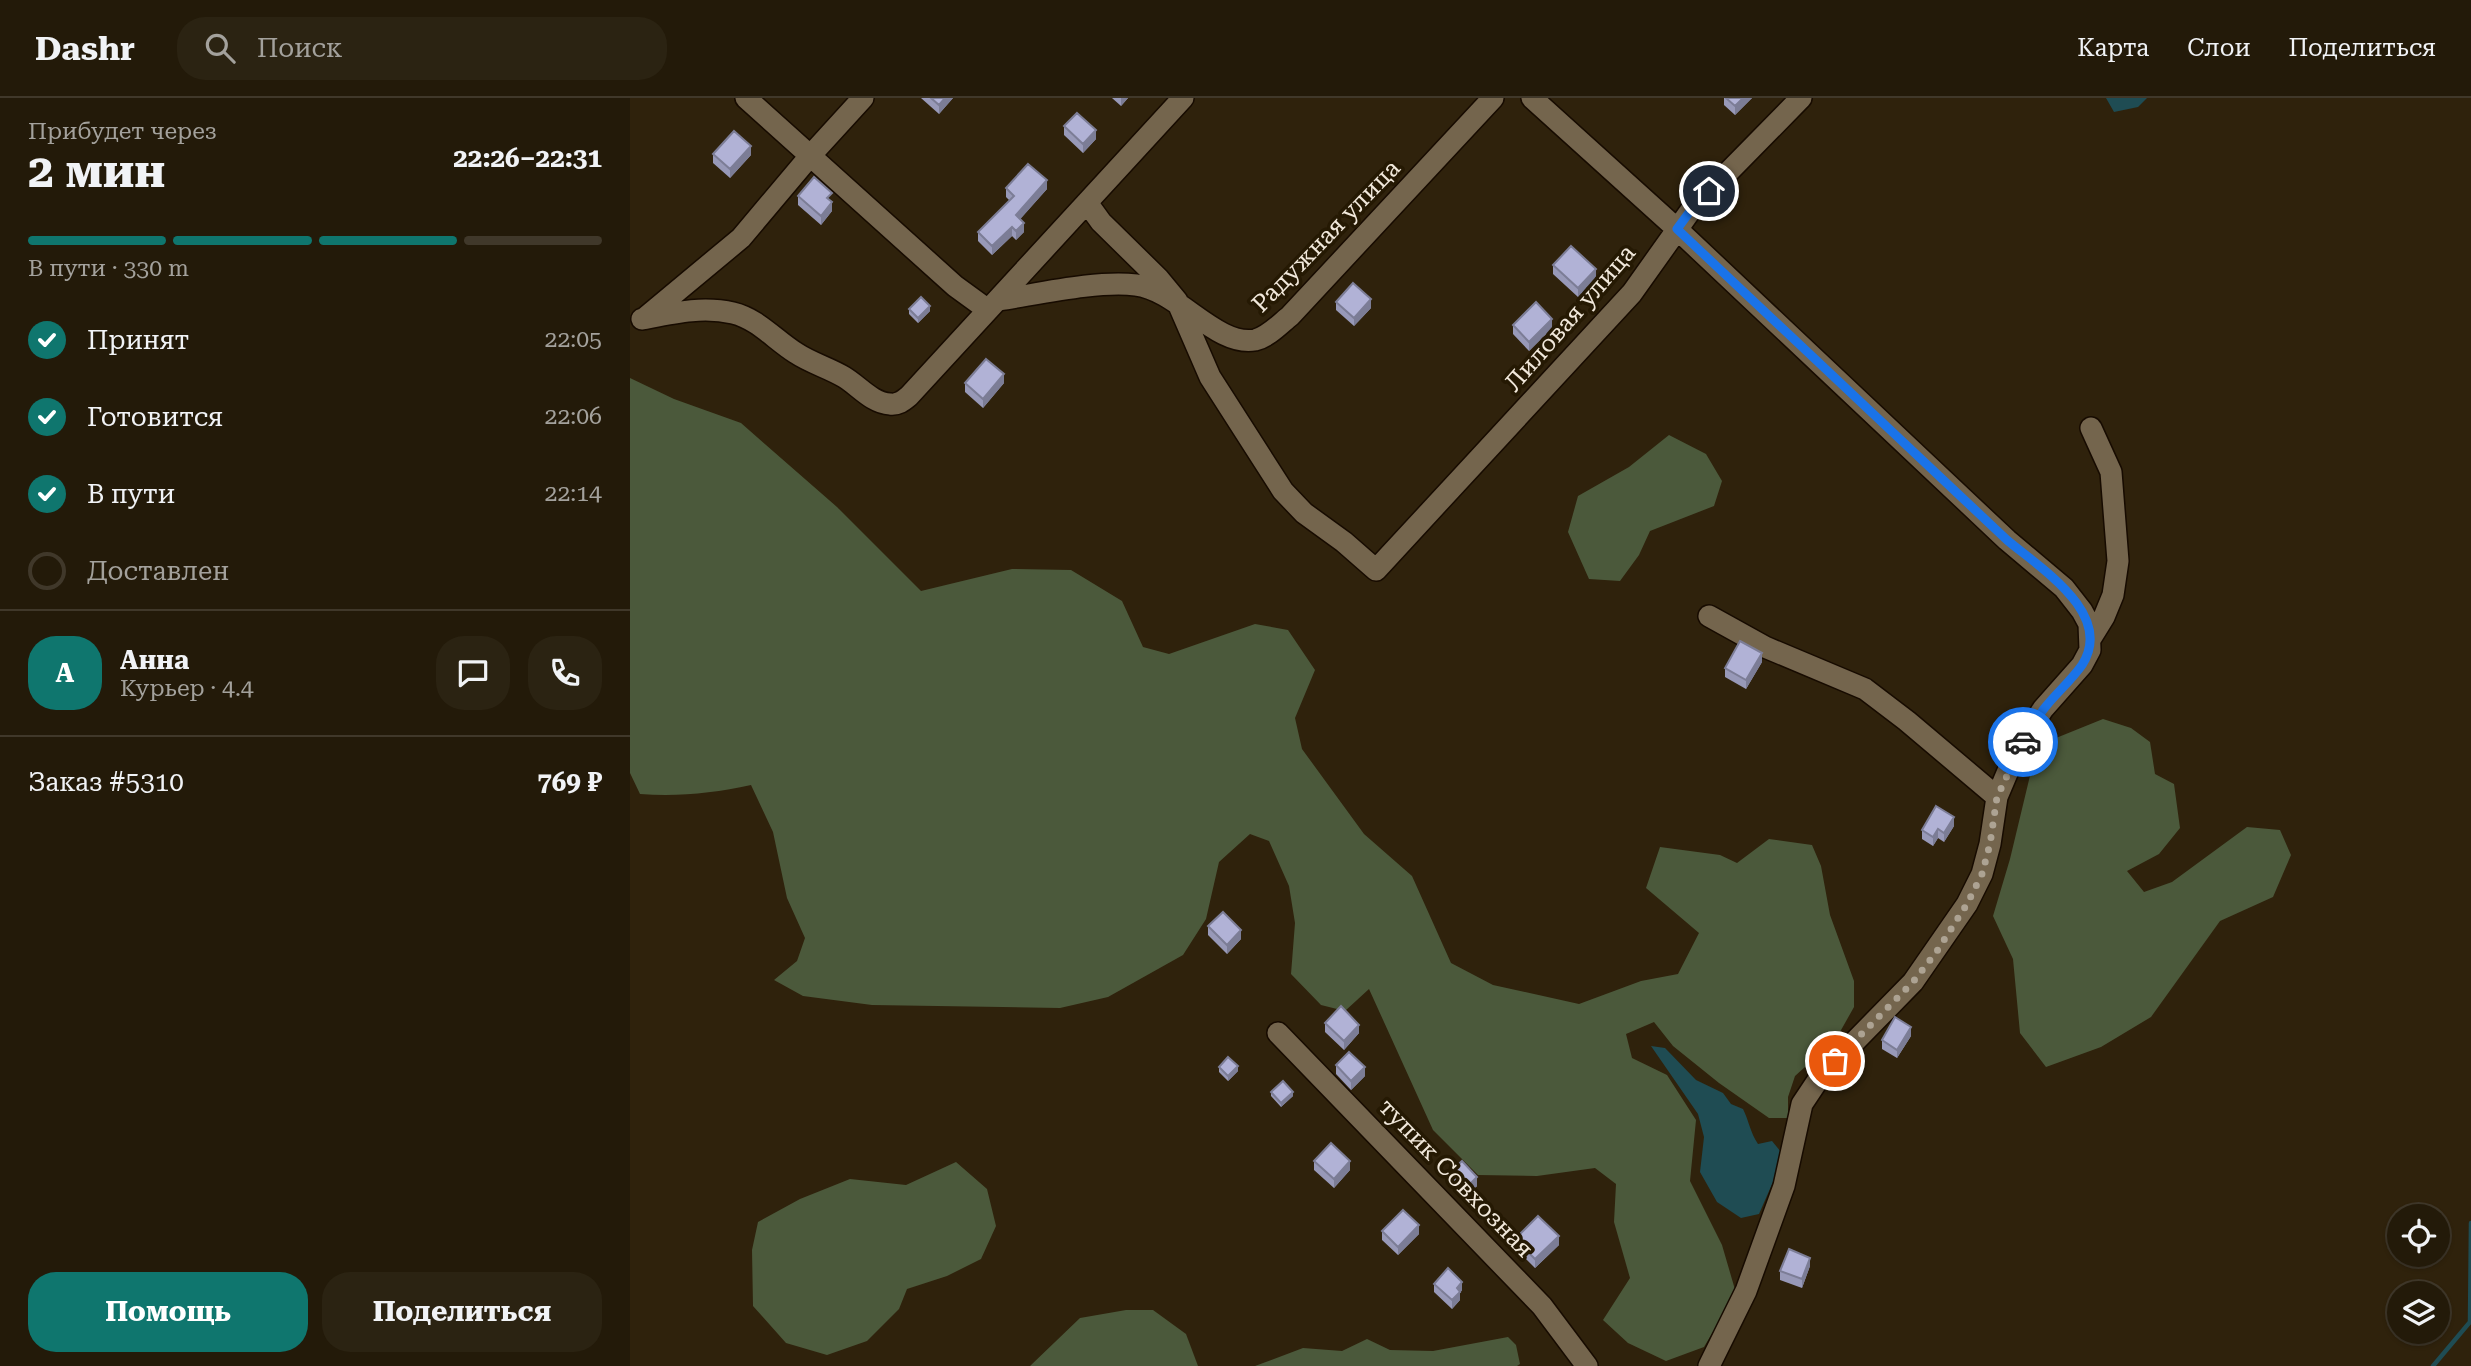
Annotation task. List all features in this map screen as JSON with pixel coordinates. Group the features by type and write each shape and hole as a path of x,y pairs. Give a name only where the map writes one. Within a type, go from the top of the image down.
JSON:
{"street":[{"path":"746,98 955,286 993,305 1111,284 1138,285 1159,290 1177,302"},
{"path":"636,323 741,238 863,98"},
{"path":"636,323 682,311 709,310 735,314 754,321 796,353 844,377 875,400 898,404 909,396 1088,204 1183,98"},
{"name":"Радужная улица","path":"1177,302 1215,330 1240,340 1255,340 1266,335 1290,316 1493,98"},
{"path":"1532,98 1677,229 2007,540 2064,588 2082,611 2089,625 2091,638 2090,650 2082,665 2043,709 2016,752 1997,797 1990,844 1982,874 1967,904 1913,982 1819,1077 1802,1104 1784,1186 1756,1265 1709,1366"},
{"name":"Лиловая улица","path":"1177,302 1210,377 1283,491 1304,513 1345,542 1376,570 1632,293 1691,210 1801,98"},
{"path":"1088,204 1101,222 1158,278 1177,302"},
{"path":"2091,428 2111,472 2118,561 2113,595 2105,617 2091,638"},
{"path":"1709,616 1765,647 1865,689 1997,797"},
{"name":"тупик Совхозная","path":"1278,1033 1534,1297 1587,1366"}],"green space":[{"path":"630,378 674,399 741,423 837,507 921,591 1012,569 1071,570 1122,601 1143,647 1169,654 1255,624 1288,630 1315,670 1295,718 1302,749 1364,834 1412,876 1451,963 1493,985 1579,1004 1641,981 1678,974 1699,933 1646,888 1660,847 1720,855 1737,863 1769,839 1812,845 1821,866 1830,915 1854,981 1854,1007 1836,1039 1795,1076 1788,1097 1788,1118 1769,1118 1719,1083 1673,1046 1654,1022 1626,1034 1632,1058 1667,1075 1696,1120 1690,1181 1722,1245 1736,1293 1704,1347 1666,1361 1628,1343 1603,1320 1630,1278 1614,1222 1616,1184 1595,1168 1537,1176 1478,1175 1433,1130 1369,989 1345,1011 1321,1005 1291,974 1295,923 1289,886 1269,841 1250,834 1219,862 1206,919 1183,955 1108,997 1060,1008 872,1005 803,996 774,980 797,961 805,938 787,898 773,832 751,785 696,794 640,794 630,773"},
{"path":"1669,435 1706,454 1722,481 1714,506 1650,531 1639,555 1620,581 1589,579 1568,532 1578,496 1629,467"},
{"path":"2103,719 2131,728 2150,742 2155,774 2174,784 2180,828 2159,854 2127,871 2144,892 2172,882 2247,827 2280,830 2291,855 2273,897 2220,921 2151,1017 2101,1047 2046,1067 2020,1033 2013,959 1993,916 2034,759 2056,738"},
{"path":"956,1162 987,1189 996,1226 981,1259 947,1276 907,1289 899,1309 867,1341 827,1355 786,1343 753,1306 752,1250 758,1222 800,1199 850,1179 906,1185"},
{"path":"1126,1310 1153,1310 1186,1334 1198,1366 1030,1366 1080,1318"},
{"path":"1508,1337 1516,1345 1520,1364 1517,1366 1255,1366 1303,1348 1342,1351 1367,1339 1390,1350 1433,1351"}],"water":[{"path":"2106,98 2147,98 2138,107 2114,112"},
{"path":"1651,1046 1665,1048 1696,1080 1723,1093 1731,1104 1743,1109 1758,1144 1772,1141 1781,1152 1773,1182 1759,1214 1741,1218 1717,1202 1700,1172 1704,1137 1698,1114"}],"building":[{"path":"931,98 945,98 939,105"},
{"path":"1726,98 1743,98 1735,106"},
{"path":"1077,113 1096,130 1083,144 1064,126"},
{"path":"734,131 751,146 730,169 713,154"},
{"path":"1028,164 1047,180 1016,215 1024,223 1016,231 1012,227 992,246 978,232 1014,196 1006,188"},
{"path":"814,177 832,193 827,198 832,202 821,216 798,196"},
{"path":"1571,246 1596,269 1578,288 1553,265"},
{"path":"1353,283 1371,299 1354,318 1336,302"},
{"path":"921,297 930,306 918,318 909,309"},
{"path":"1536,302 1552,319 1529,342 1513,325"},
{"path":"986,359 1004,374 983,399 965,383"},
{"path":"1740,641 1762,653 1746,680 1725,668"},
{"path":"1936,806 1954,817 1944,833 1938,829 1933,837 1922,830"},
{"path":"1223,912 1241,930 1227,945 1208,926"},
{"path":"1341,1006 1359,1025 1344,1041 1325,1023"},
{"path":"1895,1017 1911,1027 1897,1050 1882,1040"},
{"path":"1349,1052 1365,1067 1351,1081 1336,1065"},
{"path":"1228,1057 1238,1066 1228,1076 1219,1067"},
{"path":"1283,1081 1293,1092 1281,1103 1271,1092"},
{"path":"1331,1143 1350,1161 1334,1179 1314,1161"},
{"path":"1462,1161 1477,1177 1467,1187 1451,1171"},
{"path":"1403,1210 1419,1225 1398,1247 1382,1231"},
{"path":"1538,1216 1559,1236 1535,1259 1515,1239"},
{"path":"1789,1249 1810,1258 1802,1279 1780,1271"},
{"path":"1448,1268 1462,1282 1457,1288 1460,1292 1452,1300 1434,1284"}],"waterway":[{"path":"2433,1366 2470,1322 2471,1223"}],"way so far":[{"path":"1835,1061 1913,982 1967,904 1982,874 1990,844 1997,797 2023,742"}],"route":[{"path":"1709,191 1677,229 2007,540 2064,588 2082,611 2089,625 2090,650 2082,665 2043,709 2023,742"}]}
